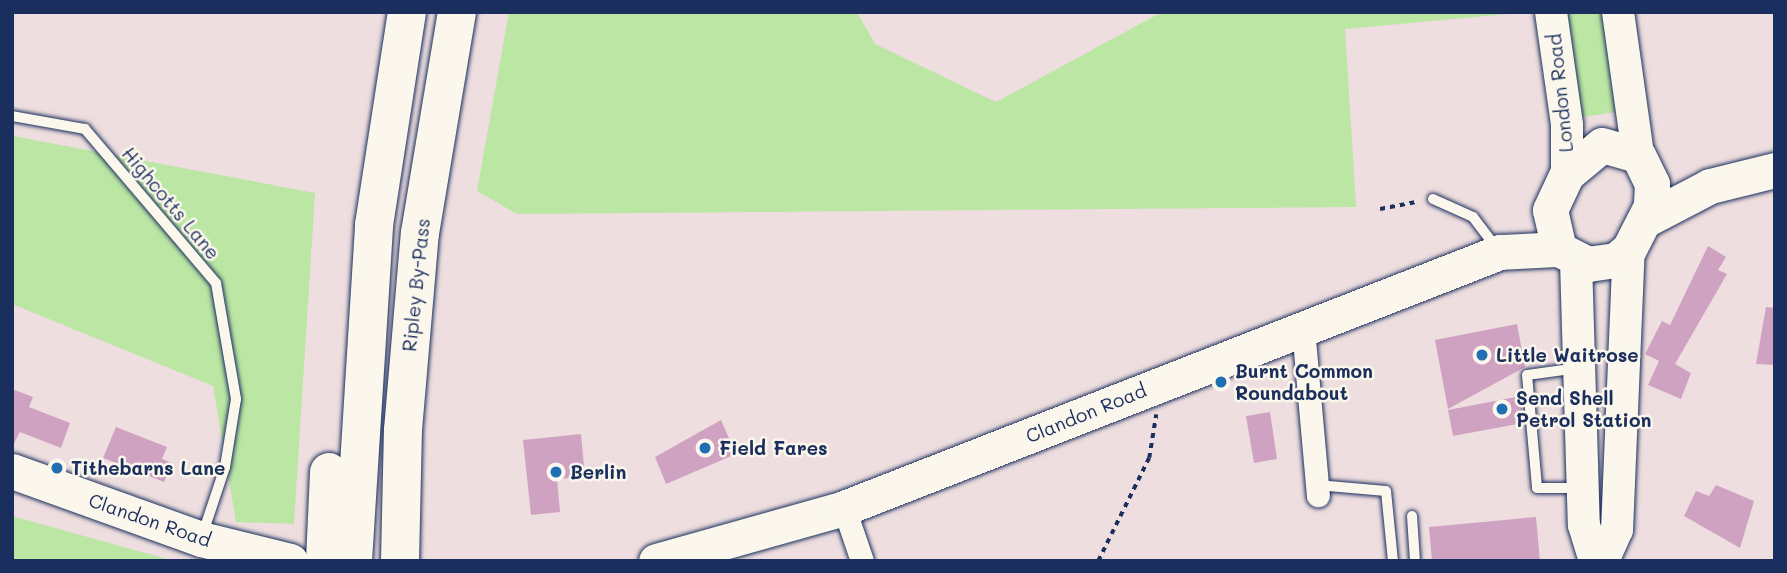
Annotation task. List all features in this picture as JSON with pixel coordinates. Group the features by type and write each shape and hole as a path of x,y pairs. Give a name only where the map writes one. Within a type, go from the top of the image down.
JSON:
{"highway":[{"path":"353,561 374,225 407,12"},
{"name":"Ripley By-Pass","path":"400,561 403,430 420,233 457,12"},
{"path":"325,561 334,377 374,225"}],"main road":[{"name":"London Road","path":"1551,12 1567,125 1567,174"},
{"path":"1603,561 1617,530 1643,163 1618,12"},
{"path":"1595,561 1584,525 1582,368 1568,255 1550,210 1567,174 1602,145 1643,163 1710,186"},
{"path":"1568,255 1602,263 1637,235 1710,186 1775,170"},
{"name":"Clandon Road","path":"656,561 844,508 1506,251 1550,210"},
{"name":"Clandon Road","path":"1506,251 1568,255"},
{"name":"Clandon Road","path":"12,471 201,540 290,561"},
{"path":"12,490 94,501"}],"street":[{"path":"1303,328 1318,490"},
{"path":"844,508 862,561"}],"lane":[{"name":"Highcotts Lane","path":"12,116 85,129 216,283 236,399 225,467 201,540"},
{"path":"1433,199 1473,217 1506,251"},
{"path":"1582,368 1527,375 1536,488 1583,488"},
{"path":"1318,490 1386,491 1393,561"},
{"path":"1412,516 1415,561"}],"path":[{"path":"1380,209 1433,199"},
{"path":"1098,561 1149,458 1157,424 1153,386"}],"green space":[{"path":"509,12 857,12 875,44 996,102 1162,12 1508,14 1345,29 1356,207 517,214 477,191"},
{"path":"1562,12 1602,12 1616,112 1576,118"},
{"path":"13,136 315,193 294,524 236,522 213,386 12,304"},
{"path":"12,516 174,561 12,561"}],"building":[{"path":"1708,246 1726,257 1718,270 1727,274 1675,364 1691,373 1681,399 1648,385 1659,361 1645,354 1662,321 1670,325"},
{"path":"1766,307 1775,308 1775,365 1756,364"},
{"path":"1517,324 1525,367 1448,409 1435,340"},
{"path":"12,389 33,397 29,407 70,423 61,448 20,432 12,447"},
{"path":"1521,396 1523,423 1453,436 1448,410"},
{"path":"1270,412 1277,459 1254,463 1246,416"},
{"name":"Field Fares","path":"721,420 736,454 666,484 655,457"},
{"path":"116,427 167,447 162,459 172,463 164,482 103,458"},
{"name":"Berlin","path":"581,434 585,477 557,479 560,512 531,515 523,440"},
{"path":"1716,485 1754,501 1740,548 1684,516 1696,491 1709,496"},
{"path":"1536,517 1540,561 1432,561 1429,527"}],"place":[{"name":"Little Waitrose","path":"1482,355"},
{"name":"Burnt Common Roundabout","path":"1221,382"},
{"name":"Send Shell Petrol Station","path":"1502,409"},
{"name":"Field Fares","path":"705,448"},
{"name":"Tithebarns Lane","path":"57,468"},
{"name":"Berlin","path":"556,472"}]}
